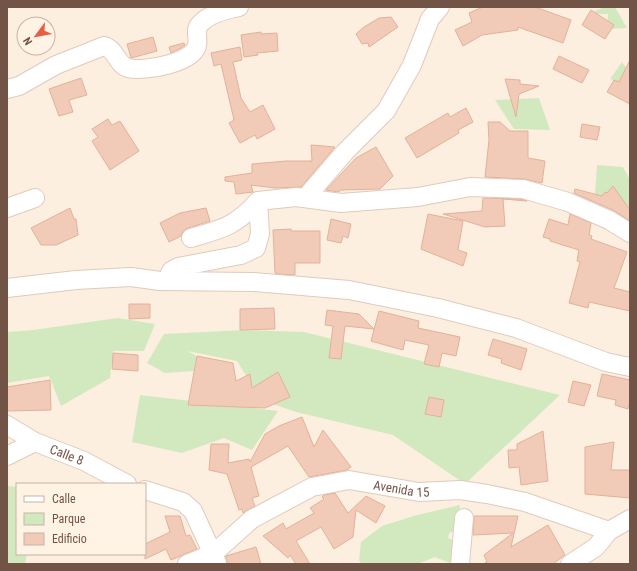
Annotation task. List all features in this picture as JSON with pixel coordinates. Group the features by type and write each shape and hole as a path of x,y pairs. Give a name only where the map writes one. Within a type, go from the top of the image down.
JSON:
{"street":[{"path":"7,89 19,86 56,65 104,46 113,51 121,63 127,68 147,68 180,61 192,54 198,45 196,33 199,25 208,18 224,10 239,7"},
{"path":"306,197 344,152 386,111 412,65 430,19 440,7"},
{"path":"191,238 226,228 246,215 258,201 306,197 341,202 418,197 470,187 523,189 568,202 609,220 630,232"},
{"path":"7,208 35,198"},
{"path":"167,280 171,272 178,267 241,255 256,248 260,234 258,201"},
{"path":"7,288 76,280 131,278 253,282 349,290 438,308 516,328 606,362 630,367"},
{"name":"Calle 8","path":"7,425 35,442 84,461 125,483"},
{"path":"7,456 35,442"},
{"name":"Avenida 15","path":"187,564 216,558 252,519 312,487 349,480 419,492 460,490 487,494 525,502 609,532"},
{"path":"146,490 183,502 194,511 216,558"},
{"path":"460,564 464,518"},
{"path":"570,564 596,547 609,532 630,519"}],"green space":[{"path":"605,7 615,7 627,28 607,29 608,14 587,14"},
{"path":"622,62 630,73 630,85 610,79"},
{"path":"539,98 550,130 514,129 495,100"},
{"path":"597,165 623,167 630,180 630,216 595,194"},
{"path":"118,318 155,324 144,351 113,351 110,378 61,406 49,376 7,383 7,332 33,330"},
{"path":"244,330 304,332 560,395 465,484 393,435 296,412 261,400 237,361 187,351 197,356 194,371 165,373 147,363 164,334"},
{"path":"140,395 278,411 252,450 224,438 182,453 132,442"},
{"path":"7,486 16,487 16,555 27,555 25,564 7,564"},
{"path":"460,505 457,530 449,533 448,538 454,541 452,564 435,557 420,563 361,564 359,560 361,542 382,526 417,515"}],"building":[{"path":"483,7 535,7 571,20 563,43 518,27 518,30 482,35 463,46 455,30 472,22 469,13"},
{"path":"591,10 614,25 605,39 582,25"},
{"path":"391,17 398,27 369,47 368,43 362,44 356,34 379,18"},
{"path":"261,32 261,34 277,33 278,51 257,53 258,55 244,57 241,35"},
{"path":"153,37 157,51 131,58 127,44"},
{"path":"184,43 185,45 171,53 169,47"},
{"path":"240,47 242,60 233,62 241,98 250,112 263,105 275,129 257,139 255,135 240,143 229,123 234,120 221,64 214,66 211,53"},
{"path":"559,56 589,70 582,83 553,69"},
{"path":"630,60 630,104 607,92 614,80 619,82"},
{"path":"81,78 87,95 69,100 73,112 59,116 49,89"},
{"path":"505,79 520,80 520,84 539,86 519,94 516,117"},
{"path":"466,108 473,122 458,130 459,133 417,158 405,138 448,113 450,117"},
{"path":"108,119 112,125 120,121 139,151 110,170 92,141 98,137 92,129"},
{"path":"488,122 500,122 510,131 528,131 528,158 545,161 542,183 524,179 485,177 489,140"},
{"path":"582,124 600,127 597,140 580,137"},
{"path":"311,145 335,147 301,187 275,188 251,185 253,192 236,194 234,182 225,181 225,177 252,173 252,164 286,161 312,161"},
{"path":"376,147 393,176 380,189 341,190 338,192 326,190 356,158"},
{"path":"613,186 630,210 630,221 613,210 574,193 575,189 602,196"},
{"path":"483,198 521,199 527,201 503,199 505,226 485,227 443,214 482,211"},
{"path":"70,208 74,219 76,219 78,235 56,245 41,245 31,228"},
{"path":"206,208 210,221 188,228 183,231 181,236 169,242 160,223 180,213"},
{"path":"428,214 463,221 458,250 467,253 463,266 421,249"},
{"path":"570,214 591,223 589,235 592,236 591,239 627,252 614,288 630,292 630,311 589,302 588,308 569,303 580,262 577,261 579,250 550,241 550,239 543,237 549,219 568,225"},
{"path":"331,219 351,224 348,238 343,236 341,243 327,240"},
{"path":"291,229 291,231 320,231 320,263 295,263 295,275 275,273 273,230"},
{"path":"129,304 150,304 150,318 129,319"},
{"path":"274,308 275,329 240,330 240,309"},
{"path":"327,310 359,314 374,329 345,326 341,359 329,358 333,326 325,325"},
{"path":"379,311 419,321 418,328 460,337 456,356 442,353 439,367 424,364 429,345 405,340 403,350 371,341"},
{"path":"493,339 527,349 521,370 501,363 502,359 488,355"},
{"path":"113,353 138,355 138,371 112,369"},
{"path":"197,356 233,363 236,381 250,374 252,388 278,372 290,397 265,408 188,405"},
{"path":"602,374 630,380 630,400 628,409 615,405 616,400 597,396"},
{"path":"50,380 51,410 7,411 7,387"},
{"path":"573,381 591,385 584,406 568,402"},
{"path":"429,397 444,400 441,417 425,414"},
{"path":"302,417 314,447 323,430 351,467 347,470 309,477 288,446 251,467 259,496 252,498 255,506 243,513 242,509 239,510 227,474 209,470 211,444 229,444 228,463 249,459 250,462 265,434 279,426"},
{"path":"543,431 548,481 521,485 519,467 509,468 508,450 517,450 517,444"},
{"path":"614,442 611,470 630,470 630,498 585,494 585,447"},
{"path":"335,493 348,513 366,496 385,506 376,523 356,510 353,537 334,549 321,527 296,541 310,564 296,564 290,555 288,558 263,536 283,523 286,529 314,513 310,508 324,499 322,497 324,495"},
{"path":"165,516 180,516 186,536 190,535 197,549 171,560 166,549 145,559 146,544 170,532"},
{"path":"474,516 518,516 511,547 548,525 565,555 553,564 483,564 487,562 484,555 513,533 473,535"},
{"path":"256,547 261,564 227,564 226,556"}]}
